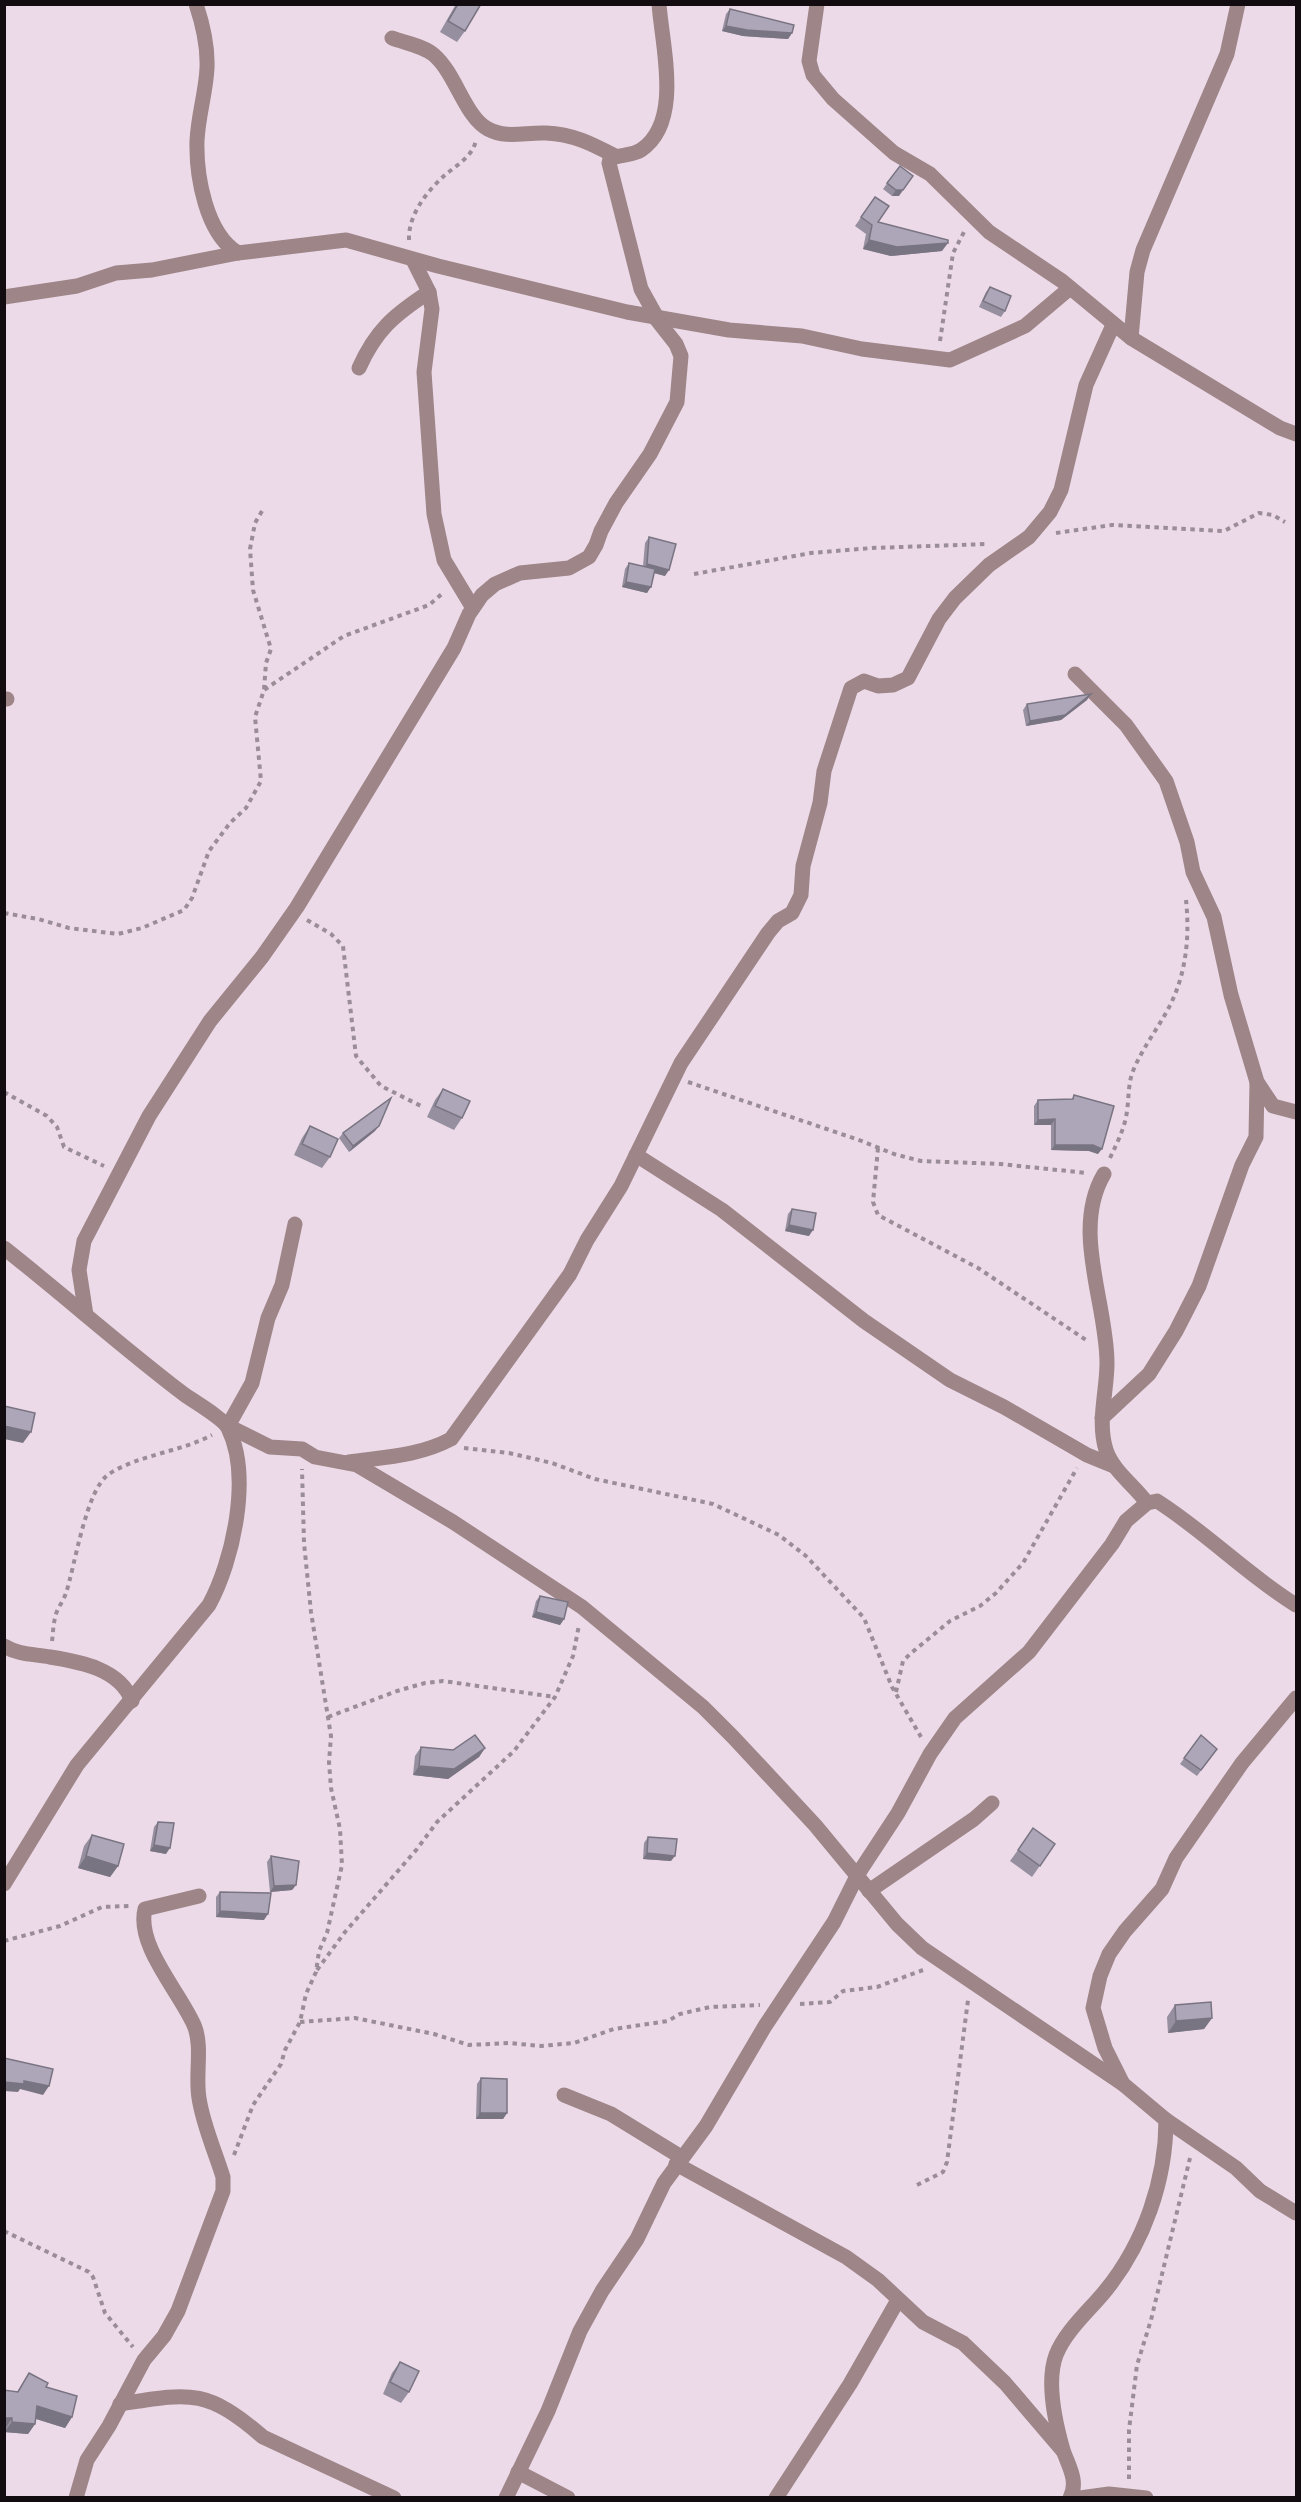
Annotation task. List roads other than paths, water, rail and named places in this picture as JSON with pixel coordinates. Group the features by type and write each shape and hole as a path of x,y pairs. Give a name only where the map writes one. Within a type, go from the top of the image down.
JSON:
{"street":[{"path":"196,4 207,44 207,67 197,142 204,200 216,232 229,248 238,253"},
{"path":"86,1316 79,1270 84,1241 118,1173 161,1096 210,1021 262,957 293,913 454,648 473,608 482,595 507,577 569,568 589,556 611,512 650,454 677,402 681,356 676,344 655,316 640,289 609,164 610,159 615,156 640,151 654,138 662,121 667,102 659,4"},
{"path":"817,4 809,61 813,75 833,99 886,146 930,174 989,231 1070,288 1113,325 1280,428 1296,434"},
{"path":"1131,338 1137,272 1143,250 1224,64 1238,4"},
{"path":"392,38 436,56 454,79 480,125 504,135 544,133 576,137 615,156"},
{"path":"4,297 56,291 116,273 152,270 238,253 346,240 410,259 655,316 729,330 802,336 862,349 950,360 1025,326 1070,288"},
{"path":"410,259 429,292 432,309 424,372 429,471 438,536 444,560 473,608"},
{"path":"359,368 370,342 381,329 408,304 429,292"},
{"path":"344,1463 411,1454 451,1439 570,1274 636,1155 673,1078 768,933 778,921 792,913 798,905 803,866 820,803 824,771 851,688 864,681 878,686 893,685 909,678 939,620 955,598 989,565 1025,540 1050,512 1061,490 1086,385 1113,325"},
{"path":"1076,674 1126,725 1166,781 1187,842 1193,872 1214,917 1231,995 1257,1082 1273,1106 1296,1112"},
{"path":"1102,1418 1149,1374 1176,1331 1198,1286 1242,1165 1256,1137 1257,1082"},
{"path":"636,1155 722,1210 805,1272 864,1322 950,1380 1004,1407 1087,1455 1114,1466"},
{"path":"1104,1174 1096,1187 1091,1223 1092,1264 1106,1351 1102,1418 1106,1448 1114,1466 1147,1503"},
{"path":"4,1884 77,1765 209,1605 218,1588 229,1555 239,1498 238,1464 228,1426 252,1383 268,1318 282,1285 295,1224"},
{"path":"4,1248 86,1316 228,1426 270,1447 302,1449 315,1457 357,1465 453,1522 582,1607 703,1707 761,1766 858,1874 897,1924 922,1948 1123,2084 1166,2120 1236,2168 1260,2191 1296,2213"},
{"path":"506,2498 552,2402 580,2331 602,2291 637,2239 664,2183 706,2126 777,2008 834,1922 858,1874 898,1813 930,1754 963,1711 1024,1658 1052,1624 1126,1521 1147,1503 1157,1501 1177,1514 1276,1593 1296,1605"},
{"path":"4,1646 24,1654 51,1657 90,1667 116,1677 127,1688 132,1701"},
{"path":"1123,2084 1105,2048 1093,2008 1100,1976 1109,1954 1125,1931 1162,1889 1176,1858 1242,1763 1296,1698"},
{"path":"869,1891 974,1819 992,1803"},
{"path":"76,2498 87,2460 110,2426 144,2360 164,2336 188,2290 223,2191 223,2177 199,2098 196,2029 185,2004 150,1947 142,1919 145,1909 199,1896"},
{"path":"564,2095 611,2114 679,2161 846,2257 923,2322 954,2337 979,2358 1005,2382 1063,2451"},
{"path":"1070,2498 1074,2491 1073,2479 1063,2451 1053,2388 1053,2370 1057,2353 1070,2332 1118,2276 1142,2231 1166,2153 1166,2120"},
{"path":"776,2498 850,2384 898,2300"},
{"path":"120,2404 177,2395 212,2402 246,2423 263,2437 394,2498"},
{"path":"518,2472 568,2498"},
{"path":"1080,2498 1092,2494 1130,2494 1146,2498"}]}
